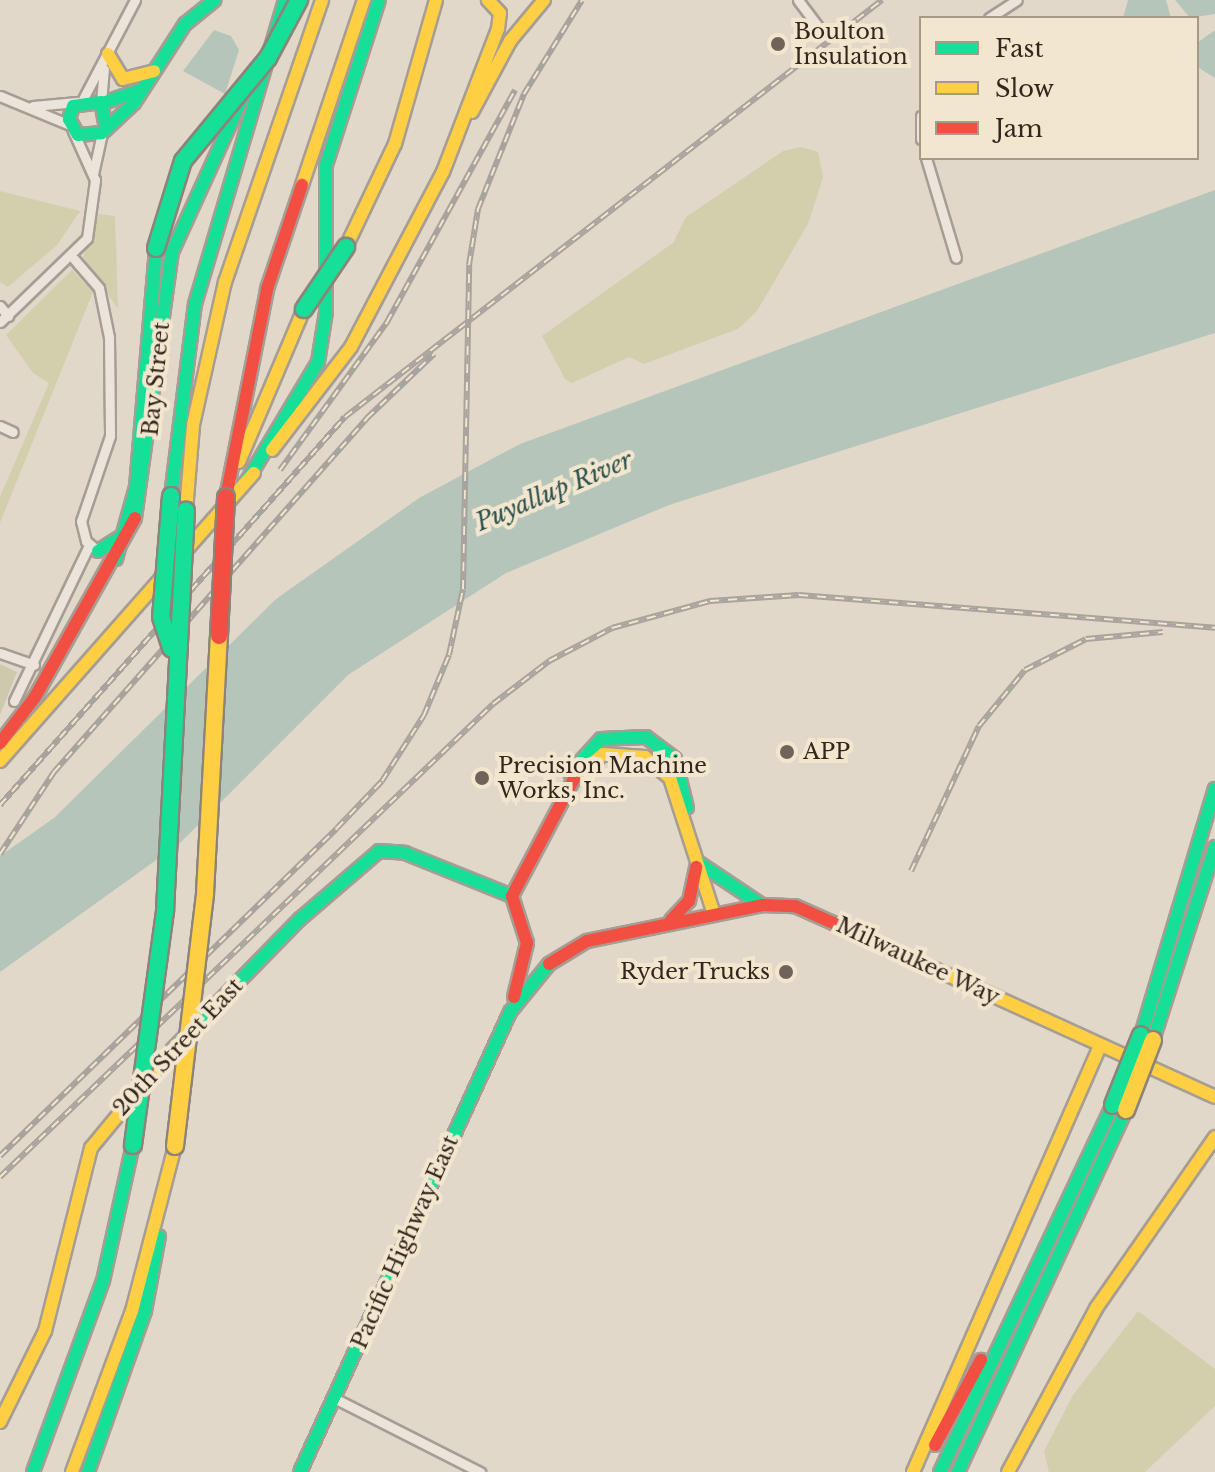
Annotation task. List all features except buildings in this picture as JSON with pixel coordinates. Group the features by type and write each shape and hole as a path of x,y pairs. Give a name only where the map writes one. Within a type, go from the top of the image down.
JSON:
{"main road":[{"path":"145,88 102,102 80,100 72,128 84,138 104,131 145,88 185,24 215,0"},
{"path":"174,658 161,617 171,496 202,275 285,0"},
{"name":"Bay Street","path":"0,743 116,559 144,486 172,252 285,0"},
{"path":"116,559 126,527 156,248 183,161 268,58 299,0"},
{"path":"226,497 255,414 304,309 346,247 395,144 436,0"},
{"path":"443,172 498,29 500,13 488,0"},
{"path":"0,761 248,479 351,347 497,63 544,0"},
{"path":"33,1472 103,1281 133,1145 165,910 174,658 193,425 225,282 241,228 320,6"},
{"path":"248,479 318,362 326,312 326,168 369,8"},
{"path":"72,1472 158,1226 175,1146 205,893 226,497 234,443 267,289 285,228 369,8"},
{"path":"108,54 128,80 160,65"},
{"path":"102,102 104,131"},
{"path":"106,577 93,548 114,547 126,527"},
{"path":"510,1012 527,943 512,896 567,784 594,743 615,734 646,737 680,768 690,831 714,914"},
{"path":"1147,1037 1215,789"},
{"path":"961,1472 1119,1108 1215,847"},
{"name":"20th Street East","path":"0,1422 45,1331 75,1189 91,1148 167,1056 300,919 379,851 405,853 512,896"},
{"path":"697,860 762,905"},
{"path":"668,923 689,901 697,860"},
{"name":"Milwaukee Way","path":"510,1012 544,967 607,935 762,905 806,910 1215,1097"},
{"name":"Pacific Highway East","path":"300,1472 510,1012"},
{"path":"913,1472 1100,1046"},
{"path":"920,1472 1119,1108"},
{"path":"1008,1472 1097,1307 1215,1137"},
{"path":"940,1472 1079,1183"},
{"path":"88,1472 161,1254 158,1226"}],"street":[{"path":"32,106 80,100 135,0"},
{"path":"798,0 820,29"},
{"path":"992,16 1017,0"},
{"path":"102,102 108,54"},
{"path":"0,96 32,106 72,128 93,174"},
{"path":"0,306 4,319 74,259 93,218 93,174 104,131"},
{"path":"927,160 956,258"},
{"path":"14,701 93,548 82,515 111,426 109,337 99,288 74,259"},
{"path":"0,426 13,432"},
{"path":"0,653 34,665"},
{"path":"334,1398 480,1472"}],"shaded area":[{"path":"801,147 818,152 823,177 808,224 757,311 738,329 644,364 629,357 572,383 565,379 542,336 673,243 686,217 783,151"},
{"path":"0,191 80,211 57,245 8,287 0,282"},
{"path":"99,214 115,216 118,309 83,257"},
{"path":"72,270 93,292 0,523 0,497 49,383 33,373 6,335"},
{"path":"0,664 17,672 0,715"},
{"path":"1138,1311 1215,1369 1215,1406 1145,1472 1049,1472 1044,1451 1073,1395"}],"water":[{"path":"1128,0 1166,0 1170,16 1124,16"},
{"path":"1175,0 1215,0 1215,14 1188,16"},
{"path":"214,30 231,36 239,50 225,94 183,71"},
{"path":"1215,30 1215,78 1199,68 1199,42"},
{"name":"Puyallup River","path":"1215,190 1215,333 669,505 506,573 348,675 180,843 0,972 0,856 54,818 276,599 419,498 520,444"}],"railway":[{"path":"0,1156 337,828 382,781 424,715 449,655 463,589 469,265 478,209 524,94 582,0"},
{"path":"0,805 345,417 882,0"},
{"path":"280,470 387,322 515,90"},
{"path":"0,854 54,772 367,418 434,354"},
{"path":"0,1177 493,704 549,661 612,628 710,601 799,595 1215,628"},
{"path":"911,871 979,726 1025,670 1086,639 1163,632"}],"traffic: fast":[{"path":"106,129 101,102 73,106 69,119 78,135 102,133 134,103 185,24 215,0"},
{"path":"171,496 195,304 285,0"},
{"path":"156,248 183,161 268,58 299,0"},
{"path":"248,479 318,362 326,312 326,165 379,0"},
{"path":"103,103 141,90"},
{"path":"135,518 172,252 245,92"},
{"path":"304,309 346,247"},
{"path":"116,559 136,487 156,248"},
{"path":"171,496 161,617 171,648"},
{"path":"133,1145 165,910 186,511"},
{"path":"98,551 122,536"},
{"path":"570,773 601,739 646,737 675,759 687,808"},
{"path":"1141,1035 1215,789"},
{"path":"1153,1040 1215,847"},
{"path":"170,1052 300,919 379,851 405,853 512,896"},
{"path":"699,863 762,905"},
{"path":"300,1472 510,1012 549,964"},
{"path":"1113,1105 1141,1035"},
{"path":"940,1472 1113,1105"},
{"path":"958,1472 1126,1110"},
{"path":"33,1472 103,1281 133,1145"},
{"path":"88,1472 145,1311 159,1236"}],"traffic: slow":[{"path":"186,511 193,425 225,282 322,0"},
{"path":"302,185 364,0"},
{"path":"346,247 395,144 436,0"},
{"path":"272,450 351,347 443,172 498,29 500,13 488,0"},
{"path":"472,112 510,41 544,0"},
{"path":"108,54 123,79 154,71"},
{"path":"239,462 304,309"},
{"path":"0,761 254,473"},
{"path":"175,1146 205,893 219,636"},
{"path":"575,777 603,754 645,757 670,778 714,914"},
{"path":"849,930 1215,1097"},
{"path":"1126,1110 1153,1040"},
{"path":"913,1472 1100,1046"},
{"path":"0,1422 45,1331 91,1148 170,1052"},
{"path":"1008,1472 1097,1307 1215,1137"},
{"path":"72,1472 132,1311 175,1146"}],"traffic: jam":[{"path":"226,497 267,289 302,185"},
{"path":"219,636 226,497"},
{"path":"0,743 35,697 135,518"},
{"path":"514,997 527,943 512,896 575,777"},
{"path":"671,920 689,901 696,867"},
{"path":"549,964 587,941 762,905 795,906 849,930"},
{"path":"935,1445 981,1360"}],"place":[{"name":"Boulton Insulation","path":"778,44"},
{"name":"APP","path":"787,752"},
{"name":"Precision Machine Works, Inc.","path":"482,778"},
{"name":"Ryder Trucks","path":"786,972"}]}
